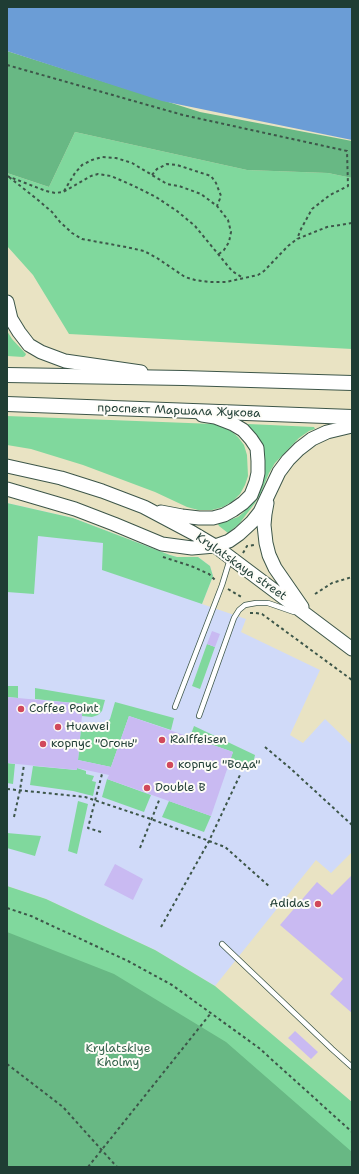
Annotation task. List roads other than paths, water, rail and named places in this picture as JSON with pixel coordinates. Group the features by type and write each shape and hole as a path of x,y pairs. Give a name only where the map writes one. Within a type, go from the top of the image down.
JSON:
{"main road":[{"path":"7,302 11,319 29,345 64,362 183,378"},
{"path":"7,375 352,383"},
{"name":"проспект Маршала Жукова","path":"7,404 352,417"},
{"path":"144,508 182,516 213,518 224,515 233,510 251,495 256,482 258,461 257,448 251,438 243,430 233,424 215,417 189,412"},
{"path":"7,489 75,509 162,544 192,548 215,546 229,541 252,522 260,512 279,472 299,449 312,439 327,432 352,426"},
{"name":"Krylatskaya street","path":"7,466 61,478 102,491 144,508 193,533 215,546 352,649"},
{"path":"268,496 264,514 264,524 269,555 275,568 309,617"}],"lane":[{"path":"175,707 231,558"},
{"path":"199,716 234,618 239,610 245,605 268,603 309,617"},
{"path":"222,944 352,1067"}],"water":[{"path":"7,7 352,7 352,140 162,101 7,51"}],"place":[{"name":"Coffee Point","path":"21,709"},
{"name":"Huawei","path":"58,727"},
{"name":"Raiffeisen","path":"162,740"},
{"name":"корпус \"Огонь\"","path":"43,744"},
{"name":"корпус \"Вода\"","path":"170,765"},
{"name":"Double B","path":"147,788"},
{"name":"Adidas","path":"318,904"}],"park label":[{"name":"Krylatskiye Kholmy","path":"118,1056"}]}
